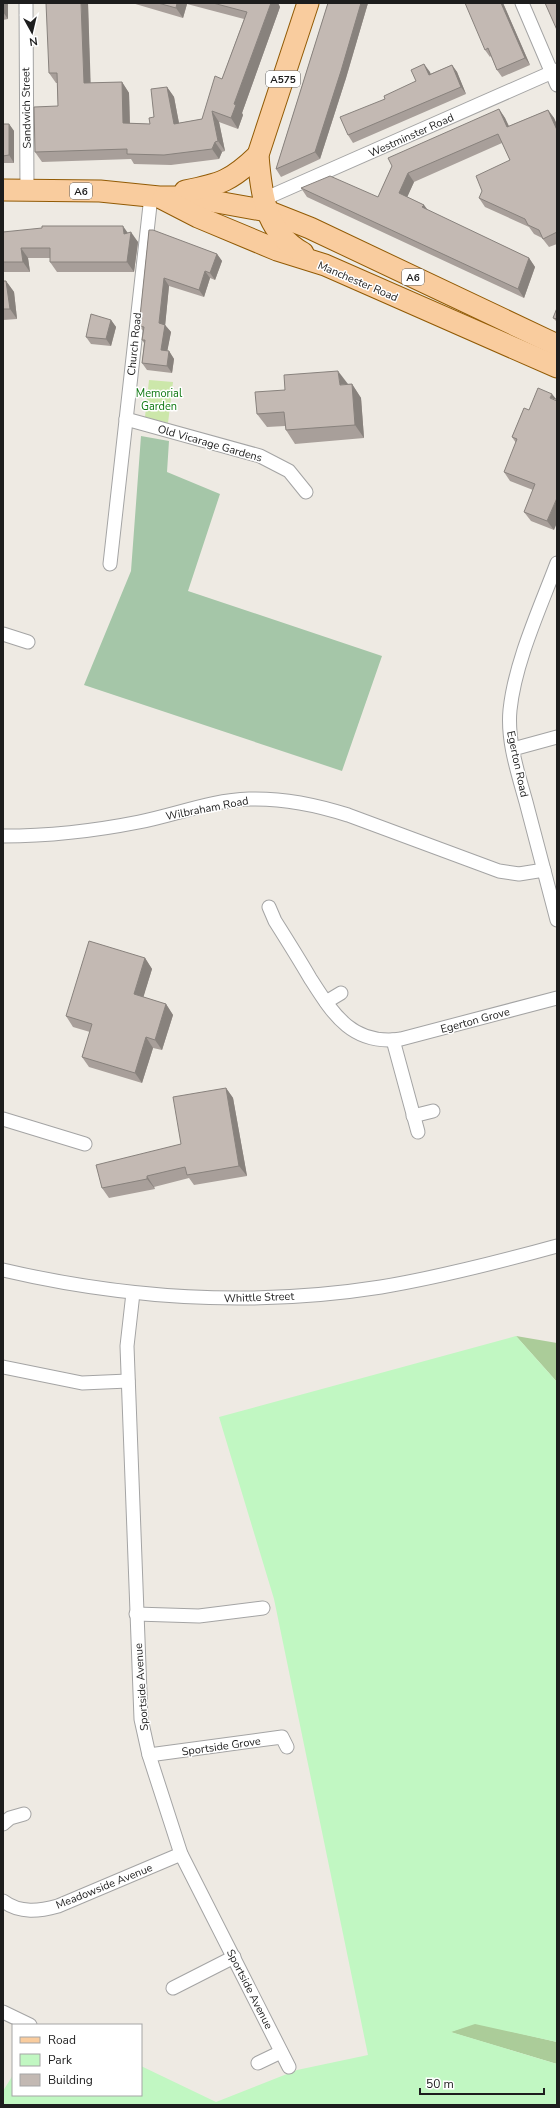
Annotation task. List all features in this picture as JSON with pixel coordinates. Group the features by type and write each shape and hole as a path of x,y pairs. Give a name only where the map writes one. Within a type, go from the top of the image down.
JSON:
{"main road":[{"name":"A575","path":"308,3 258,155 266,205 279,234 285,242 324,265"},
{"name":"A575","path":"155,196 214,186 226,181 242,170 258,155"},
{"name":"Manchester Road","path":"3,190 100,191 266,205 310,228 557,345"},
{"name":"Manchester Road","path":"155,196 198,217 277,250 324,265 557,367"}],"street":[{"name":"Sandwich Street","path":"26,3 27,190"},
{"path":"522,3 555,76"},
{"name":"Westminster Road","path":"266,205 555,76"},
{"name":"Church Road","path":"110,564 126,419 155,196"},
{"name":"Old Vicarage Gardens","path":"126,419 260,456 289,471 306,492"},
{"name":"Egerton Road","path":"557,563 537,616 513,692 510,712 513,749 557,920"},
{"path":"3,634 28,642"},
{"path":"513,749 557,738"},
{"name":"Wilbraham Road","path":"3,836 39,836 85,831 140,822 232,801 265,800 325,808 504,872 520,874 544,870"},
{"name":"Egerton Grove","path":"269,907 275,921 326,1002 341,1021 352,1030 370,1038 381,1041 393,1040 557,998"},
{"path":"326,1002 341,993"},
{"path":"393,1040 418,1132"},
{"path":"413,1116 433,1111"},
{"path":"3,1118 85,1144"},
{"name":"Whittle Street","path":"3,1270 52,1282 133,1293 226,1299 342,1292 424,1279 514,1258 557,1246"},
{"name":"Sportside Avenue","path":"133,1293 128,1328 128,1381 141,1719 149,1755 181,1854 288,2067"},
{"path":"3,1367 82,1383 128,1381"},
{"path":"136,1614 199,1616 263,1608"},
{"name":"Sportside Grove","path":"149,1755 282,1737 287,1747"},
{"path":"3,1824 10,1818 24,1814"},
{"name":"Meadowside Avenue","path":"3,1901 16,1908 29,1911 43,1910 58,1906 181,1854"},
{"path":"173,1988 234,1958"},
{"path":"3,2012 28,2024"},
{"path":"258,2063 281,2052"}],"green space":[{"name":"Memorial Garden","path":"149,380 173,382 168,423 145,417"},
{"path":"141,436 169,441 167,472 220,494 188,591 382,656 342,771 84,685 131,571"},
{"path":"516,1336 557,1343 557,1382"},
{"path":"516,1336 557,1382 557,2042 475,2024 451,2032 557,2064 557,2105 3,2105 3,2091 12,2077 12,2096 142,2096 142,2066 216,2102 297,2070 368,2055 274,1599 219,1417"},
{"path":"475,2023 557,2042 557,2064 450,2032"}],"building":[{"path":"46,3 81,3 84,83 122,82 123,123 150,124 149,118 154,117 151,89 167,87 174,124 202,119 215,76 222,79 247,12 213,3 271,3 234,104 236,105 231,118 212,111 218,141 215,142 212,149 164,155 127,154 127,149 35,152 34,107 58,106 57,73 49,73"},
{"path":"158,3 177,3 176,8"},
{"path":"328,3 361,3 315,152 276,169"},
{"path":"465,3 501,3 525,58 497,70 488,48 485,50"},
{"path":"545,3 557,3 557,30"},
{"path":"424,64 429,75 452,65 461,87 348,135 340,117 385,99 384,96 416,81 411,70"},
{"path":"499,109 507,127 548,110 557,130 557,232 543,239 539,230 528,225 525,219 479,198 482,191 476,176 510,160 498,134 408,173 399,193 424,205 422,207 529,258 518,289 301,188 330,176 378,197 392,166 388,158"},
{"path":"3,124 9,124 9,155 3,156"},
{"path":"42,226 123,226 124,234 131,232 127,262 50,262 50,248 21,248 23,262 3,262 3,232 42,228"},
{"path":"149,230 153,230 217,254 210,273 205,271 199,290 164,278 159,323 165,325 161,350 169,351 167,366 142,363 145,340 142,340 144,327 139,326"},
{"path":"3,281 6,281 10,309 3,309"},
{"path":"557,308 557,319 553,318"},
{"path":"91,314 111,320 106,339 86,337"},
{"path":"338,371 340,385 352,384 355,425 286,430 284,412 257,414 255,392 285,390 284,375"},
{"path":"538,388 552,394 550,398 557,401 557,498 547,521 524,512 535,484 504,472 517,439 512,437 524,408 529,410"},
{"path":"89,941 145,958 134,994 166,1004 155,1040 146,1037 135,1073 82,1057 92,1024 66,1016"},
{"path":"226,1088 239,1166 187,1175 185,1167 147,1176 147,1179 102,1188 96,1165 181,1144 173,1097"}]}
